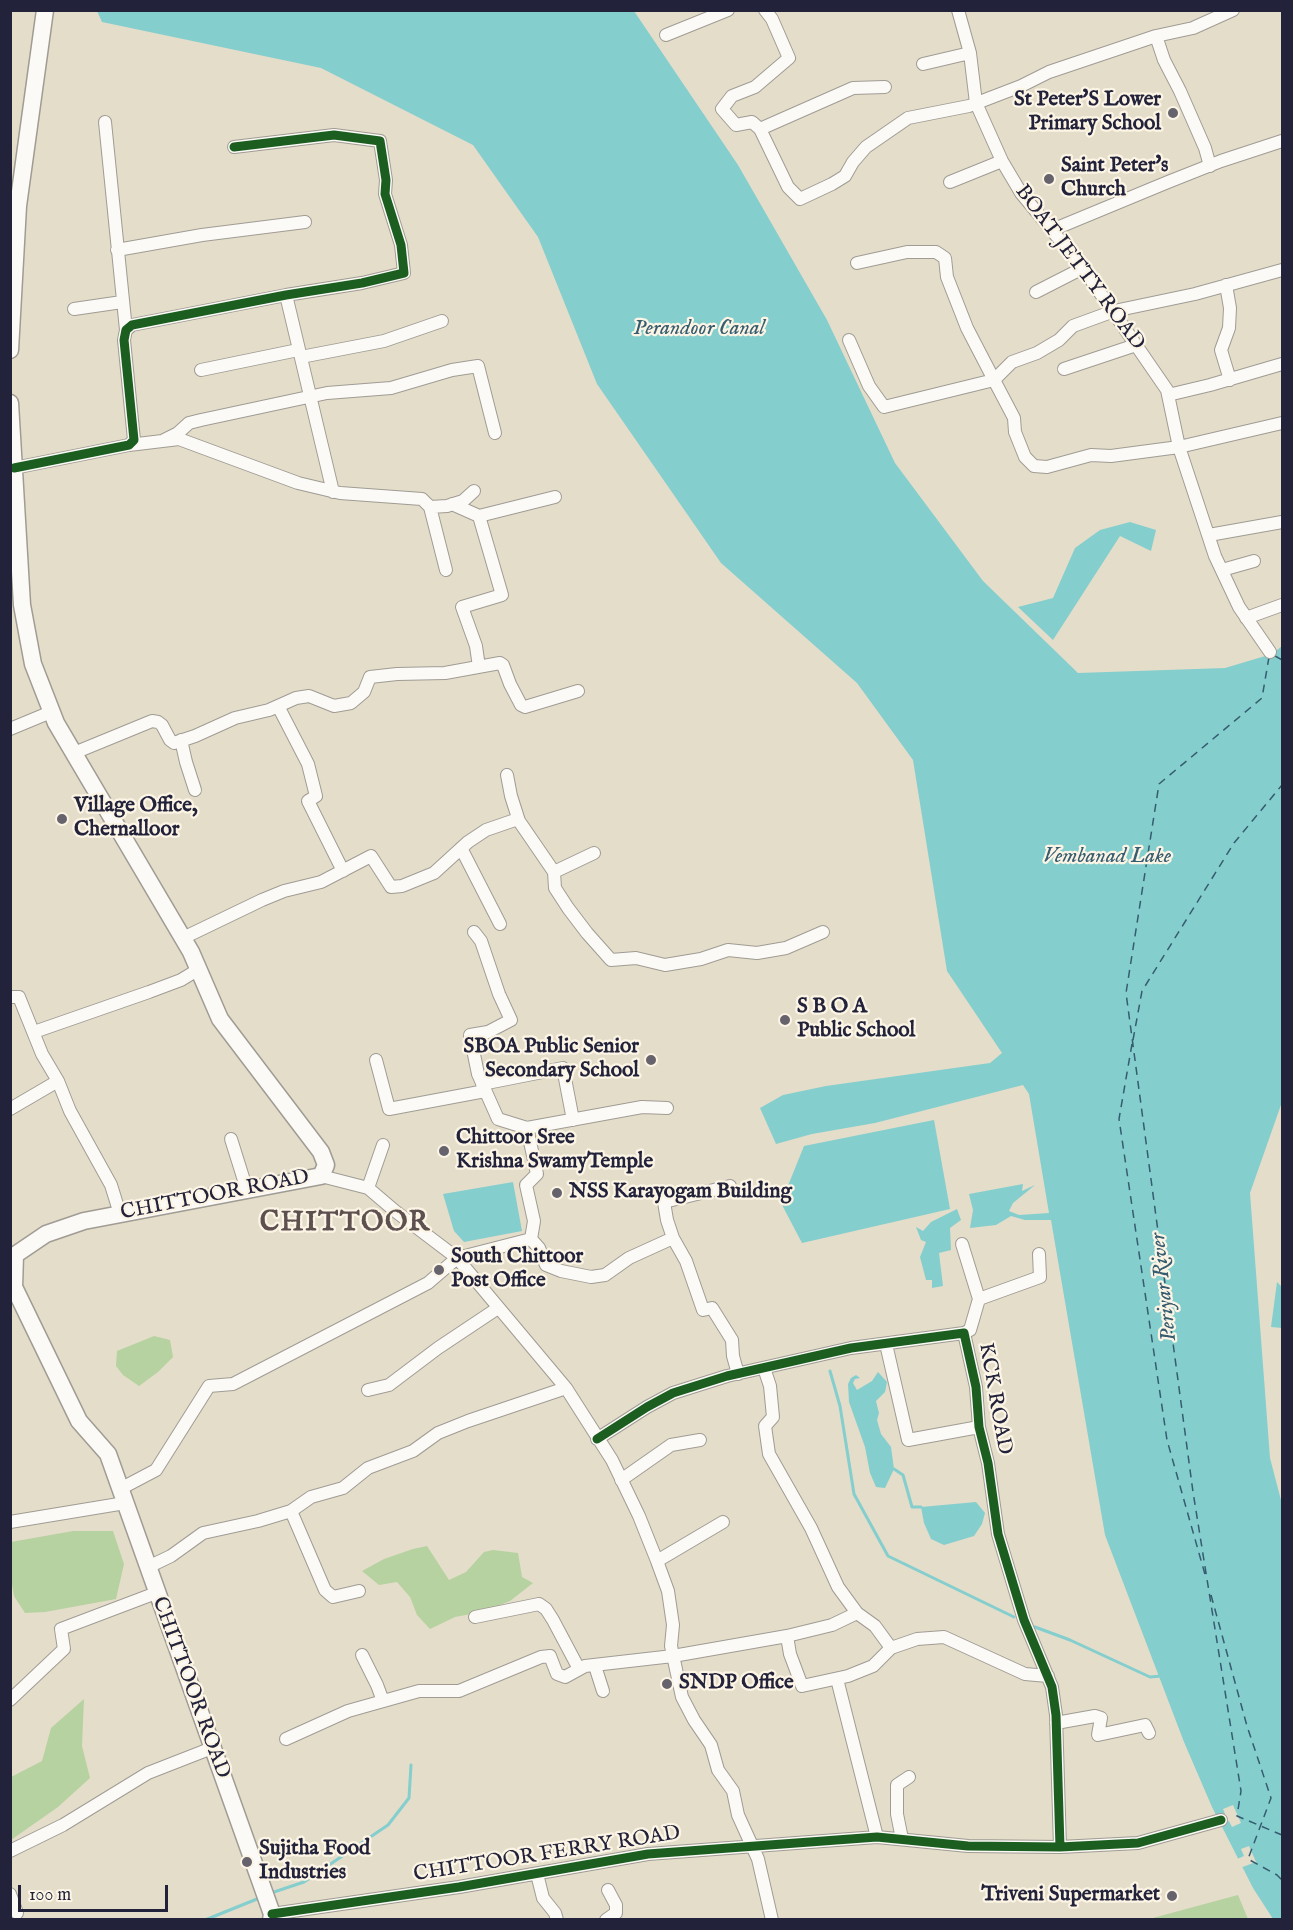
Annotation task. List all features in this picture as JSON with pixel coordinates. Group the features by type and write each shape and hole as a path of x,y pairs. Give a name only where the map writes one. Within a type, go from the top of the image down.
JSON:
{"main road":[{"path":"10,350 18,206 45,10"},
{"name":"CHITTOOR ROAD","path":"10,403 14,468 15,574 33,664 51,712 183,938 220,1019 321,1152 326,1165 321,1176 84,1221 46,1234 13,1254 14,1287 79,1421 108,1454 271,1917"}],"street":[{"path":"765,10 772,19 789,58 755,87 732,96 722,109 736,125 752,122 760,129 788,188 800,199 844,176 866,147 908,118 976,103 1022,86 1049,72 1156,36 1193,28 1233,10"},
{"name":"BOAT JETTY ROAD","path":"958,10 970,53 976,103 1002,161 1021,193 1083,268 1167,390 1179,447 1222,570 1239,607 1270,652"},
{"path":"666,35 726,11"},
{"path":"1156,36 1164,60 1205,148 1210,166"},
{"path":"923,64 970,53"},
{"path":"760,129 853,88 885,87"},
{"path":"105,122 134,430 134,440 129,445"},
{"path":"126,330 132,325 286,295 362,283 404,273 401,245 385,194 380,141 334,135 234,147"},
{"path":"1052,230 1210,166 1282,141"},
{"path":"950,182 1002,161"},
{"path":"117,250 202,235 305,222"},
{"path":"857,263 908,252 936,252 945,258 947,277 967,328 1014,418 1015,432 1025,457 1034,466 1047,467 1091,454 1111,456 1179,447 1282,423"},
{"path":"1036,291 1083,268"},
{"path":"849,340 869,386 884,407 994,380 1012,362 1037,353 1059,340 1073,326 1114,312 1195,294 1282,270"},
{"path":"1226,285 1230,308 1229,328 1221,350 1230,380"},
{"path":"286,295 333,492"},
{"path":"74,309 122,302"},
{"path":"201,370 384,341 442,321"},
{"path":"1064,369 1136,345"},
{"path":"1168,395 1282,364"},
{"path":"164,440 178,433 189,423 327,393 391,388 452,370 478,366 495,433"},
{"path":"14,468 129,445 179,439 298,483 333,492 422,499 430,507 446,570"},
{"path":"430,507 463,501 474,491"},
{"path":"452,504 479,516 555,497"},
{"path":"479,516 502,595 462,607 469,620 479,667"},
{"path":"1209,535 1282,522"},
{"path":"1222,570 1254,561"},
{"path":"1246,618 1282,605"},
{"path":"74,753 152,721 162,725 170,740 174,742 296,698 309,696 334,706 351,702 364,692 370,677 397,674 445,674 495,663 503,665 519,703 525,707 578,692"},
{"path":"278,706 308,764 316,796 308,801 343,871"},
{"path":"10,729 51,712"},
{"path":"181,740 195,790"},
{"path":"507,775 519,821 554,872 555,888 587,933 611,960 636,958 665,965 701,959 728,950 757,953 786,948 823,932"},
{"path":"183,938 274,895 321,882 371,856 391,887 396,888 434,873 461,848 486,830 512,820 519,821"},
{"path":"461,848 500,924"},
{"path":"554,872 594,853"},
{"path":"474,932 481,941 499,994 511,1020 488,1032 470,1035 478,1074 498,1119 527,1128 642,1107 668,1108"},
{"path":"34,1032 181,980 199,969"},
{"path":"10,996 19,998 42,1054 58,1081 70,1111 111,1185 120,1214"},
{"path":"376,1060 389,1108 563,1068 573,1120"},
{"path":"10,1108 58,1081"},
{"path":"527,1128 537,1174 526,1185 534,1221 531,1239"},
{"path":"231,1139 248,1190"},
{"path":"368,1188 383,1144"},
{"path":"321,1176 368,1188 457,1258 566,1388 612,1460 639,1516 668,1591 673,1626 671,1646 682,1697 711,1745 718,1770 732,1791 738,1815 758,1859 772,1920"},
{"path":"730,1186 664,1202 673,1238 689,1269 703,1310 712,1308 732,1340 738,1374"},
{"path":"531,1239 539,1248 546,1265 561,1271 591,1277 605,1275 629,1258 673,1238"},
{"path":"10,1522 123,1496 156,1470 209,1386 233,1384 428,1283 457,1258 531,1239"},
{"path":"962,1244 979,1299 970,1330 964,1333"},
{"path":"979,1299 1040,1277 1039,1254"},
{"path":"368,1390 389,1385 498,1308"},
{"name":"KCK ROAD","path":"597,1439 673,1393 738,1374 851,1348 964,1333 976,1387 979,1427 988,1463 998,1534 1025,1623 1052,1687 1056,1723 1060,1846"},
{"path":"886,1344 908,1440 979,1427"},
{"path":"764,1368 770,1386 773,1417 765,1426 769,1454 803,1512 838,1587 856,1613 874,1626 891,1648"},
{"path":"148,1567 171,1556 203,1533 291,1511 311,1497 343,1488 368,1468 412,1451 438,1433 566,1388"},
{"path":"621,1480 671,1445 700,1440"},
{"path":"291,1511 325,1590 333,1597 359,1591"},
{"path":"657,1561 723,1522"},
{"path":"10,1700 64,1649 61,1629 156,1593"},
{"path":"475,1617 539,1604 546,1609 553,1620 579,1669"},
{"path":"286,1739 348,1711 419,1691 459,1690 541,1657 550,1656 557,1674 565,1677 585,1666 673,1656 787,1636 832,1625 856,1613"},
{"path":"787,1636 790,1654 802,1686 873,1666 891,1648 916,1639 944,1637 1025,1674 1048,1676"},
{"path":"362,1655 383,1701"},
{"path":"595,1666 603,1691"},
{"path":"837,1678 877,1837"},
{"path":"1056,1723 1095,1716 1101,1718 1098,1735 1145,1725 1149,1733"},
{"path":"10,1851 63,1826 148,1773 212,1748"},
{"path":"902,1839 897,1814 897,1785 909,1777"},
{"name":"CHITTOOR FERRY ROAD","path":"271,1917 648,1854 877,1837 968,1846 1138,1843 1221,1821"},
{"path":"537,1874 543,1898 555,1913 557,1920"},
{"path":"606,1920 616,1913 616,1905 608,1890"},
{"path":"10,1894 17,1913"}],"green space":[{"path":"154,1336 170,1340 173,1357 139,1386 123,1375 116,1366 117,1351"},
{"path":"73,1531 113,1531 124,1564 116,1599 45,1612 25,1613 14,1596 11,1578 11,1542"},
{"path":"427,1546 449,1580 466,1572 484,1552 493,1550 518,1553 522,1577 533,1583 510,1601 482,1612 455,1617 430,1629 417,1615 410,1597 397,1582 379,1585 362,1571 384,1559"},
{"path":"84,1699 82,1746 90,1778 58,1807 11,1840 11,1777 42,1761 51,1728"},
{"path":"1238,1895 1248,1919 1149,1919"}],"water":[{"path":"97,11 634,11 738,165 827,320 895,463 983,581 1078,673 1225,668 1272,654 1282,646 1282,1102 1250,1193 1270,1458 1282,1504 1282,1919 1273,1919 1253,1888 1212,1807 1184,1742 1105,1535 1051,1220 1025,1220 1011,1216 996,1225 970,1228 973,1210 969,1194 1023,1184 1022,1191 1035,1185 1013,1203 1009,1211 1019,1215 1049,1213 1029,1094 1023,1085 875,1123 812,1134 776,1144 760,1108 783,1095 826,1086 990,1063 1002,1053 947,971 913,760 857,683 721,563 597,384 538,237 473,145 321,68 102,22"},
{"path":"1130,522 1156,530 1151,551 1120,536 1053,640 1018,607 1053,598 1075,548 1100,530"},
{"path":"934,1120 950,1209 802,1243 781,1203 804,1146"},
{"path":"513,1182 522,1231 464,1242 454,1231 443,1194"},
{"path":"957,1209 961,1220 950,1228 951,1250 939,1253 943,1286 932,1288 932,1280 926,1280 920,1257 926,1242 921,1240 916,1227 923,1231 931,1222"},
{"path":"1277,1282 1282,1287 1282,1328 1271,1327"},
{"path":"878,1372 887,1382 885,1392 876,1401 879,1413 877,1420 881,1434 891,1447 894,1469 885,1488 876,1487 870,1473 865,1447 849,1402 848,1384 851,1378 856,1375 860,1378 855,1379 853,1383 857,1390 872,1381"},
{"path":"976,1502 985,1513 982,1524 974,1536 944,1545 931,1539 924,1523 921,1507"}],"pier":[{"path":"1233,1805 1241,1823 1232,1827 1229,1821 1219,1826 1216,1818 1225,1814 1223,1809"},
{"path":"1249,1846 1256,1862 1240,1868 1235,1860 1244,1856 1241,1849"}],"waterway":[{"path":"830,1371 840,1406 854,1494 888,1556 1014,1617"},
{"path":"894,1469 903,1475 912,1507 921,1507"},
{"path":"1035,1627 1070,1640 1150,1677 1161,1676"},
{"path":"274,1892 304,1882 388,1825 409,1798 411,1765"},
{"path":"205,1920 257,1899"}],"ferry route":[{"path":"1275,656 1282,660"},
{"path":"1269,657 1262,698 1159,784 1126,993 1193,1492 1241,1791 1237,1816 1282,1835"},
{"path":"1133,1040 1142,991 1234,843 1282,785"},
{"path":"1132,1044 1119,1119 1167,1440 1206,1578"},
{"path":"1211,1595 1247,1726 1271,1798 1248,1859 1282,1880"}],"cycle path":[{"path":"14,468 129,445 134,440 124,340 126,330 132,325 286,295 362,283 404,273 401,245 385,194 386,180 380,141 334,135 234,147"},
{"path":"597,1439 673,1393 727,1376 851,1348 964,1333 976,1387 979,1427 988,1463 998,1534 1024,1620 1052,1687 1056,1715 1060,1847"},
{"path":"272,1914 459,1887 648,1854 877,1837 968,1846 1060,1847 1138,1843 1221,1820"}],"place":[{"name":"St Peter'S Lower Primary School","path":"1173,113"},
{"name":"Saint Peter's Church","path":"1049,179"},
{"name":"Village Office, Chernalloor","path":"62,819"},
{"name":"S B O A Public School","path":"785,1020"},
{"name":"SBOA Public Senior Secondary School","path":"651,1060"},
{"name":"Chittoor Sree Krishna SwamyTemple","path":"444,1151"},
{"name":"NSS Karayogam Building","path":"557,1193"},
{"name":"South Chittoor Post Office","path":"439,1270"},
{"name":"SNDP Office","path":"667,1684"},
{"name":"Sujitha Food Industries","path":"247,1862"},
{"name":"Triveni Supermarket","path":"1172,1896"}],"district":[{"name":"CHITTOOR","path":"345,1224"}],"water label":[{"name":"Perandoor Canal","path":"699,329"},
{"name":"Vembanad Lake","path":"1107,857"},
{"name":"Periyar River","path":"1165,1287"}]}
